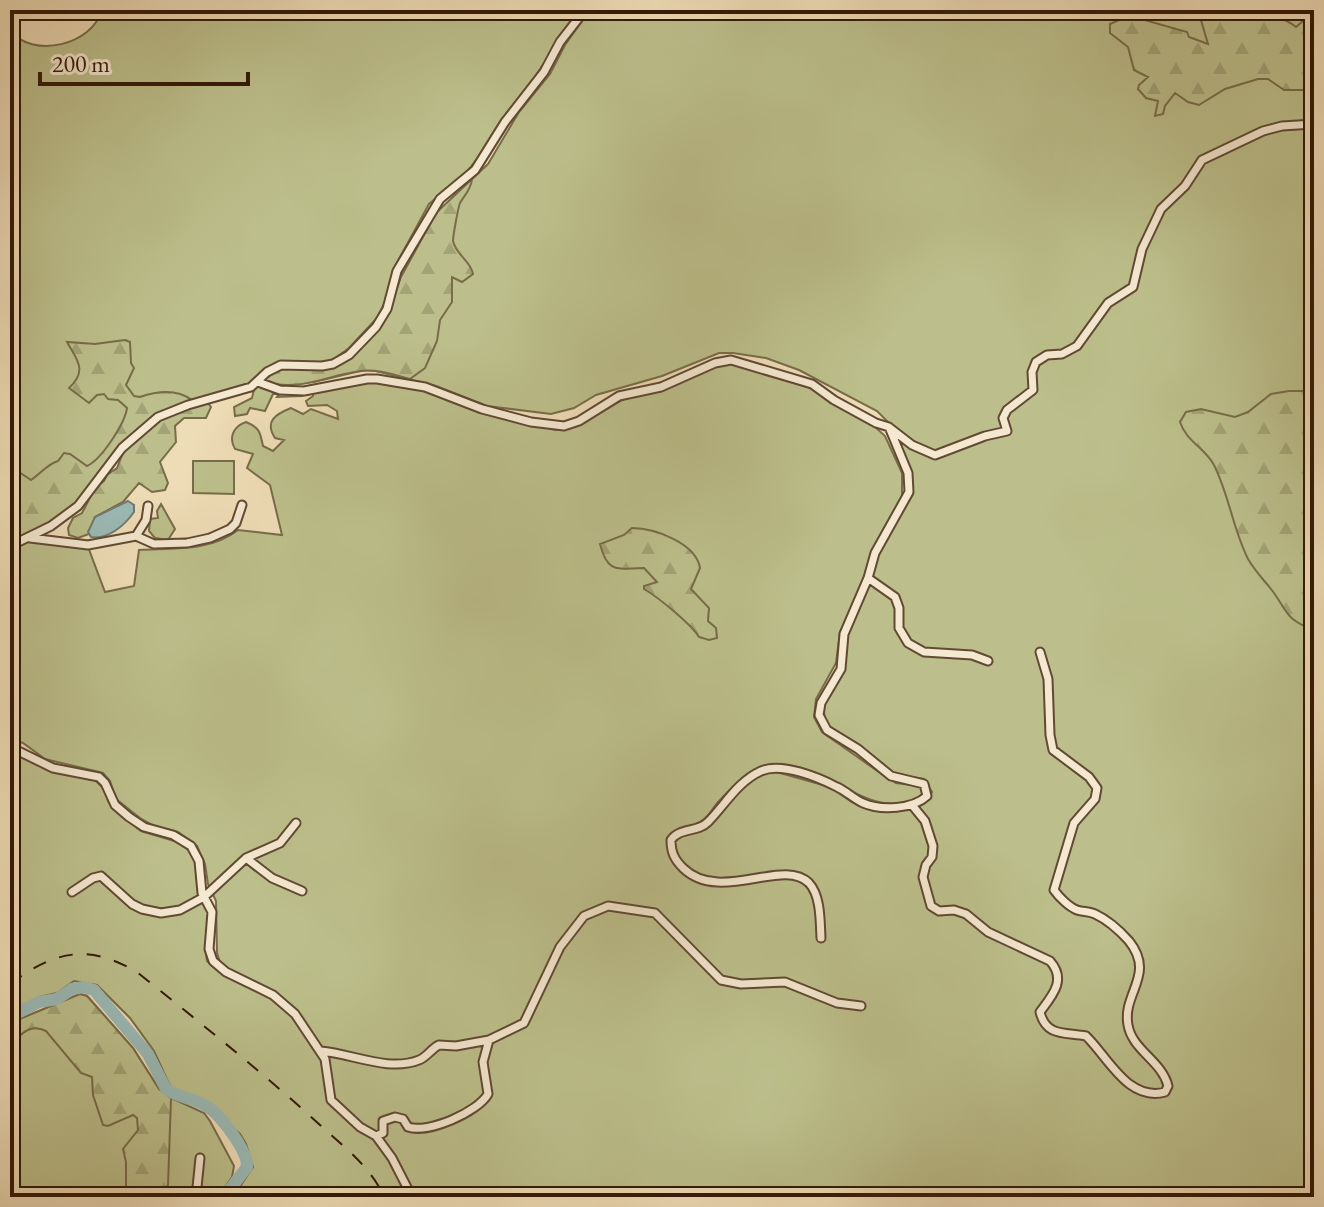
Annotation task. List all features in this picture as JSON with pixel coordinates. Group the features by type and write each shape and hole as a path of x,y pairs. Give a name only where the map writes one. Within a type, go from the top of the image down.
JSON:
{"street":[{"path":"10,546 51,526 78,506 122,448 158,417 188,405 241,391 281,365 313,367 333,364 349,355 387,309 397,271 435,206 475,170 505,122 544,72 560,42 585,10"},
{"path":"258,382 280,390 304,391 377,379 425,387 482,409 531,422 564,426 579,421 619,396 661,387 715,363 731,360 812,384 834,400 889,427 912,445 935,455 1007,431 1003,418 1007,410 1033,390 1032,372 1036,362 1047,355 1062,354 1077,346 1108,303 1133,287 1142,249 1161,209 1185,186 1202,160 1263,131 1314,124"},
{"path":"821,938 817,901 809,883 793,875 723,882 697,877 687,872 675,859 671,849 673,837 706,825 742,784 767,769 788,770 824,781 867,805 912,805 927,796 924,784 891,776 858,749 827,730 819,715 821,703 841,669 844,634 880,542 904,506 910,488 908,473 889,427"},
{"path":"24,539 35,537 88,545 136,536 154,544 176,544 223,534 236,523 242,505"},
{"path":"136,536 146,520 148,506"},
{"path":"868,578 895,597 899,608 899,628 908,643 924,652 972,655 988,661"},
{"path":"912,805 923,816 933,846 932,857 923,877 931,906 939,911 954,910 966,914 988,932 1050,961 1057,970 1058,983 1055,994 1040,1012 1045,1024 1060,1034 1086,1036 1106,1062 1134,1087 1152,1094 1165,1092 1168,1086 1164,1072 1138,1044 1128,1026 1128,1012 1139,980 1138,955 1119,930 1093,913 1074,909 1054,890 1074,823 1095,799 1097,788 1089,777 1053,750 1048,679 1040,652"},
{"path":"10,747 53,768 99,777 115,805 129,817 144,827 173,835 191,846 198,857 204,897 212,912 209,949 213,961 226,972 258,986 284,1003 325,1059 331,1100 360,1127 376,1136 392,1158 412,1197"},
{"path":"72,892 101,876 142,909 161,913 180,910 204,897 246,858 280,843 296,823"},
{"path":"246,858 272,878 302,891"},
{"path":"321,1051 392,1066 418,1060 439,1045 456,1046 489,1040 524,1023 560,947 584,916 608,906 655,913 721,980 741,984 785,982 837,1003 861,1006"},
{"path":"376,1136 383,1133 383,1121 395,1117 403,1119 408,1127 417,1129 452,1120 481,1104 488,1094 483,1069 489,1040"},
{"path":"196,1197 200,1158"}],"green space":[{"path":"102,10 580,10 477,159 465,174 429,204 393,270 386,300 377,318 349,348 325,362 276,363 250,383 160,412 118,447 75,503 10,542 10,31 20,40 33,44 61,44 87,32"},
{"path":"590,10 1314,10 1314,1197 238,1197 239,1188 253,1167 240,1134 206,1103 171,1088 154,1051 130,1018 97,985 74,981 57,993 39,997 10,1012 10,753 20,753 47,767 93,778 105,790 108,801 118,813 141,831 181,843 193,855 209,917 205,947 207,961 218,971 220,962 217,953 216,901 197,846 178,832 156,827 140,818 116,799 110,781 103,773 45,759 23,743 10,739 10,548 30,540 88,547 105,592 134,586 139,550 203,545 238,530 282,535 270,485 247,468 253,454 235,449 232,436 235,429 246,422 259,431 263,446 273,451 284,440 275,438 271,423 286,410 291,408 303,414 311,409 338,419 337,411 327,405 308,406 306,401 313,396 313,392 378,382 425,390 493,416 556,430 583,423 624,399 654,392 717,366 734,363 813,389 873,425 885,436 902,473 902,498 877,542 840,632 836,663 816,699 814,717 822,732 883,775 896,783 920,786 924,794 904,803 884,803 802,769 782,764 762,767 738,782 703,820 671,836 700,830 752,779 773,771 830,787 852,802 873,810 912,809 927,801 932,792 924,779 894,774 826,724 823,707 843,670 847,636 880,550 913,494 912,476 893,427 877,411 799,370 766,358 733,353 719,353 662,376 596,395 574,408 551,414 487,406 436,386 376,371 364,370 314,382 285,385 288,368 312,371 341,364 368,341 388,314 401,277 436,213 488,164 519,112 550,74 565,45"},
{"path":"1198,10 1269,10 1296,27 1310,15 1310,10 1314,10 1314,90 1284,90 1268,79 1258,79 1225,89 1199,105 1175,93 1163,114 1155,116 1158,101 1146,98 1138,89 1148,77 1134,70 1128,47 1110,33 1110,24 1134,17 1187,32 1189,37 1208,44"},
{"path":"472,179 460,203 453,241 473,274 462,282 452,277 452,302 440,320 437,341 425,368 410,379 367,371 300,384 263,381 279,369 325,369 351,358 388,314 401,277 436,213"},
{"path":"67,342 95,344 130,342 134,368 126,385 134,396 167,392 192,400 172,408 140,431 67,511 10,542 10,466 31,480 64,453 87,466 106,449 127,408 104,394 97,395 89,403 69,388 78,376 79,365"},
{"path":"260,384 309,392 302,396 277,397 279,394 273,394 265,411 250,408 247,414 235,416 234,407 252,398 254,389"},
{"path":"1314,391 1314,630 1288,614 1251,563 1238,536 1214,465 1180,422 1186,412 1201,409 1235,417 1248,412 1271,394"},
{"path":"207,402 211,407 206,418 184,418 175,426 176,442 160,462 168,483 165,490 152,492 139,483 123,502 95,517 89,534 78,538 69,535 68,528 73,518 82,513 95,488 117,468 124,450 163,417"},
{"path":"193,461 234,461 234,494 193,493"},
{"path":"161,504 175,529 168,540 155,538 149,531 150,519 158,518 157,511"},
{"path":"632,528 662,534 691,551 700,568 691,589 709,608 708,621 716,628 717,638 709,640 699,637 658,598 644,589 644,586 657,582 644,568 615,568 607,561 600,544 624,535"},
{"path":"80,994 87,996 133,1048 159,1089 204,1113 210,1121 234,1166 232,1177 218,1197 10,1197 10,1023"},
{"path":"80,994 87,996 133,1048 159,1089 171,1098 168,1185 159,1197 128,1197 126,1193 123,1149 138,1130 137,1118 133,1115 108,1126 103,1125 93,1095 92,1077 81,1073 46,1031 30,1029 10,1045 10,1023"}],"water":[{"path":"128,501 134,505 134,512 126,522 110,534 91,537 88,532 95,517"}],"waterway":[{"path":"10,1017 39,1002 57,999 72,989 84,987 94,990 148,1054 166,1089 212,1110 238,1143 247,1167 224,1197"}],"railway":[{"path":"10,984 42,964 72,955 102,957 137,972 253,1066 347,1149 372,1176 384,1197"}]}
